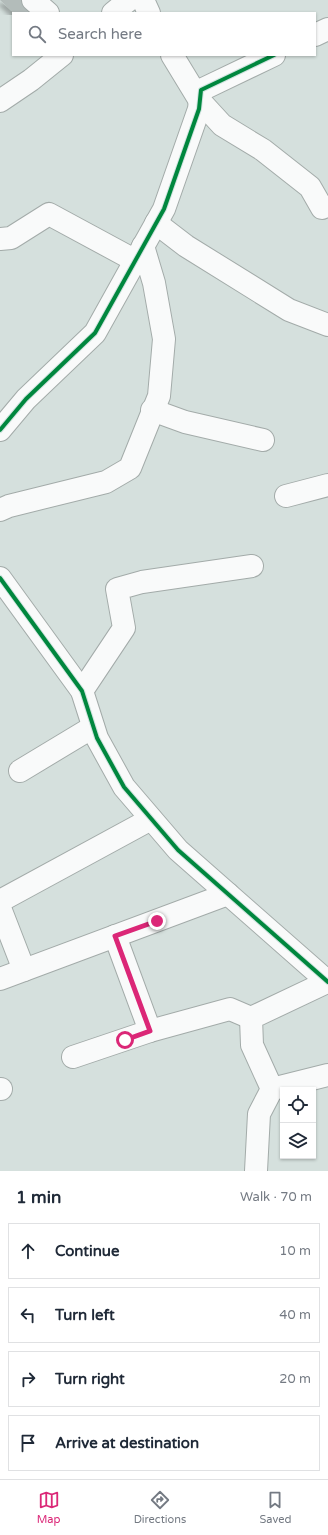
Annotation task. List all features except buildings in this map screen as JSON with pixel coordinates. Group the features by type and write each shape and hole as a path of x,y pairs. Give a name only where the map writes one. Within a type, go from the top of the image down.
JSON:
{"street":[{"path":"33,0 47,12"},
{"path":"114,12 129,0"},
{"path":"143,0 149,12"},
{"path":"316,35 328,29"},
{"path":"0,101 31,80 61,56"},
{"path":"173,56 200,101 222,125 263,150 310,187 322,208"},
{"path":"0,430 26,399 95,332 164,209 199,109 201,90 272,56"},
{"path":"0,239 12,238 49,214 139,253 154,283 164,339 159,396 152,410 130,468 106,482 9,506 0,510"},
{"path":"156,223 186,246 289,310 328,325"},
{"path":"152,410 185,422 263,440"},
{"path":"286,496 328,485"},
{"path":"82,691 124,628 117,589 142,582 252,566"},
{"path":"0,578 82,691 97,738 124,787 178,850 328,982 251,1018 230,1009 150,1031 73,1057"},
{"path":"20,771 93,727"},
{"path":"0,901 151,819"},
{"path":"0,979 228,894"},
{"path":"0,908 24,970"},
{"path":"115,936 150,1031"},
{"path":"251,1018 252,1045 272,1089"},
{"path":"256,1171 259,1114 272,1089 328,1075"}],"cycle path":[{"path":"0,430 26,399 95,333 164,209 199,109 201,90 272,56"},
{"path":"0,578 82,691 97,738 124,787 178,850 328,982"}],"route":[{"path":"125,1040 150,1031 115,936 157,921"}]}
